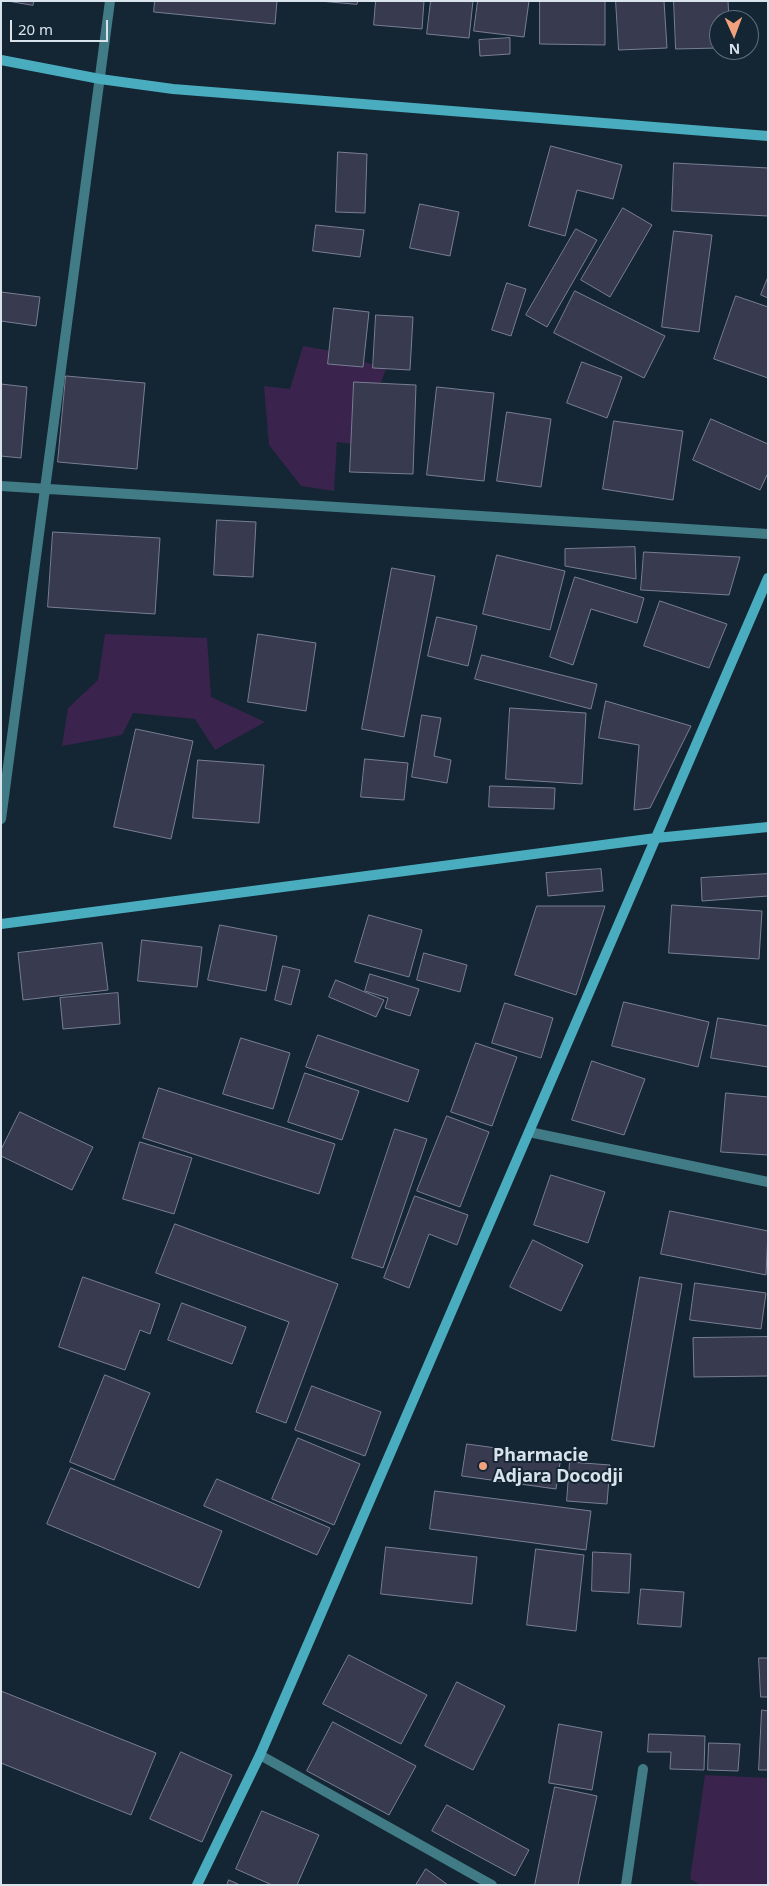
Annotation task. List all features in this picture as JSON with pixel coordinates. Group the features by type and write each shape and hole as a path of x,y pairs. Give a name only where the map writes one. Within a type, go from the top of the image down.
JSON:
{"street":[{"path":"1,819 110,1"},
{"path":"1,60 100,79 173,90 768,136"},
{"path":"1,486 768,534"},
{"path":"197,1885 260,1755 768,578"},
{"path":"1,924 656,838 768,826"},
{"path":"529,1132 768,1182"},
{"path":"260,1755 492,1885"},
{"path":"626,1885 643,1769"}],"shaded area":[{"path":"303,346 332,351 386,369 358,445 337,442 334,491 301,486 269,445 264,386 290,389"},
{"path":"105,634 207,638 211,697 265,722 215,750 195,719 133,713 122,735 62,746 68,708 98,680"},
{"path":"705,1775 768,1778 768,1885 701,1885 690,1879"}],"building":[{"path":"8,1 34,1 33,5"},
{"path":"155,1 277,1 275,24 154,12"},
{"path":"320,1 358,1 357,4"},
{"path":"376,1 424,1 422,29 374,25"},
{"path":"431,1 473,1 469,38 427,34"},
{"path":"478,1 529,1 524,37 474,31"},
{"path":"540,1 605,1 605,45 540,44"},
{"path":"616,1 664,1 667,48 619,50"},
{"path":"674,1 728,1 728,10 709,10 709,48 676,49"},
{"path":"510,38 510,54 480,56 479,40"},
{"path":"551,146 622,165 613,199 577,190 565,236 529,226"},
{"path":"338,152 367,154 365,213 336,212"},
{"path":"674,163 768,168 768,216 672,211"},
{"path":"420,204 459,212 450,256 410,248"},
{"path":"623,208 652,225 610,297 581,280"},
{"path":"316,225 364,230 360,257 313,251"},
{"path":"576,229 597,240 547,327 526,315"},
{"path":"674,231 712,235 699,332 662,327"},
{"path":"768,277 768,298 761,295"},
{"path":"507,283 526,289 511,336 492,330"},
{"path":"575,291 665,336 644,378 554,333"},
{"path":"1,292 40,297 36,326 1,321"},
{"path":"736,296 768,307 768,378 714,359"},
{"path":"334,308 369,312 363,367 328,364"},
{"path":"376,315 413,317 410,370 373,368"},
{"path":"582,362 622,377 607,418 567,403"},
{"path":"66,376 145,383 137,469 58,462"},
{"path":"354,382 416,385 413,474 350,472"},
{"path":"1,384 27,387 21,458 1,456"},
{"path":"437,387 494,393 484,481 427,475"},
{"path":"507,412 551,419 541,487 497,481"},
{"path":"711,419 768,444 768,473 760,490 693,460"},
{"path":"614,421 683,431 673,500 603,489"},
{"path":"217,520 256,522 253,577 214,575"},
{"path":"53,532 160,538 155,614 48,607"},
{"path":"635,547 636,579 565,566 565,549"},
{"path":"644,552 740,557 729,595 641,590"},
{"path":"497,555 565,571 550,630 483,614"},
{"path":"392,568 435,576 404,737 362,729"},
{"path":"575,577 644,598 637,623 591,609 573,665 550,657"},
{"path":"660,601 727,624 709,668 644,646"},
{"path":"437,617 477,626 468,666 428,656"},
{"path":"258,634 316,643 306,711 248,702"},
{"path":"482,655 597,684 591,709 475,679"},
{"path":"606,701 691,726 650,808 634,810 639,745 599,738"},
{"path":"510,708 586,713 582,784 506,779"},
{"path":"422,715 441,718 434,756 451,760 447,783 412,777"},
{"path":"136,729 193,741 171,839 114,827"},
{"path":"365,759 408,763 404,800 361,797"},
{"path":"198,760 264,765 259,823 193,818"},
{"path":"490,786 555,788 554,809 489,807"},
{"path":"601,869 603,891 548,896 546,873"},
{"path":"768,874 768,896 702,901 701,878"},
{"path":"672,905 762,911 759,959 669,953"},
{"path":"537,906 605,906 576,995 515,975"},
{"path":"369,915 422,930 409,977 355,962"},
{"path":"220,925 277,936 266,991 208,980"},
{"path":"142,940 202,947 197,987 138,981"},
{"path":"102,943 108,990 23,1000 18,953"},
{"path":"424,953 467,965 460,992 417,980"},
{"path":"283,966 300,970 291,1005 275,1000"},
{"path":"370,974 419,989 410,1016 385,1008 388,998 365,991"},
{"path":"336,980 384,1000 376,1017 329,997"},
{"path":"118,993 120,1024 63,1029 60,998"},
{"path":"624,1002 709,1022 698,1067 612,1046"},
{"path":"505,1003 553,1018 541,1058 492,1043"},
{"path":"718,1018 768,1026 768,1067 711,1058"},
{"path":"318,1035 419,1070 408,1102 306,1067"},
{"path":"241,1038 290,1053 273,1109 223,1094"},
{"path":"476,1043 517,1057 492,1126 451,1112"},
{"path":"592,1061 645,1079 624,1135 572,1120"},
{"path":"305,1073 359,1091 342,1140 288,1122"},
{"path":"159,1088 335,1144 319,1194 143,1138"},
{"path":"726,1093 768,1097 768,1155 721,1152"},
{"path":"20,1112 93,1147 72,1190 1,1156 1,1150"},
{"path":"447,1116 489,1132 460,1207 417,1191"},
{"path":"395,1129 427,1139 383,1268 352,1258"},
{"path":"140,1142 192,1158 174,1214 123,1199"},
{"path":"551,1175 605,1192 588,1243 534,1225"},
{"path":"415,1196 468,1215 457,1245 429,1234 409,1288 384,1278"},
{"path":"670,1211 768,1231 766,1275 661,1254"},
{"path":"175,1224 338,1284 286,1423 256,1412 289,1322 156,1273"},
{"path":"533,1240 583,1265 561,1311 510,1287"},
{"path":"83,1277 160,1304 150,1334 140,1330 125,1370 59,1347"},
{"path":"640,1277 682,1284 654,1447 612,1440"},
{"path":"695,1283 766,1293 761,1329 690,1320"},
{"path":"182,1303 246,1327 232,1364 168,1340"},
{"path":"768,1337 768,1376 694,1377 693,1338"},
{"path":"105,1375 150,1393 114,1480 70,1462"},
{"path":"312,1386 381,1412 365,1456 295,1430"},
{"path":"298,1438 360,1464 334,1525 272,1499"},
{"path":"467,1444 561,1457 556,1489 462,1476"},
{"path":"570,1462 610,1465 607,1504 567,1501"},
{"path":"71,1468 222,1531 199,1588 47,1524"},
{"path":"217,1479 330,1528 317,1555 204,1506"},
{"path":"435,1491 591,1511 586,1550 430,1529"},
{"path":"386,1547 477,1557 472,1604 381,1594"},
{"path":"536,1549 584,1555 576,1631 527,1625"},
{"path":"593,1552 631,1554 629,1593 592,1591"},
{"path":"641,1589 684,1592 681,1627 638,1624"},
{"path":"349,1655 427,1695 401,1744 323,1704"},
{"path":"759,1658 768,1658 768,1697 761,1697"},
{"path":"457,1682 505,1706 473,1770 425,1746"},
{"path":"1,1691 156,1753 131,1815 1,1763"},
{"path":"762,1710 768,1711 768,1770 759,1770"},
{"path":"333,1722 416,1766 389,1815 307,1771"},
{"path":"559,1724 602,1732 592,1790 549,1783"},
{"path":"649,1734 705,1736 704,1770 670,1769 671,1752 648,1752"},
{"path":"709,1743 740,1744 738,1771 708,1770"},
{"path":"181,1752 232,1775 202,1842 150,1819"},
{"path":"555,1787 597,1796 578,1885 535,1885"},
{"path":"447,1805 529,1850 515,1876 432,1831"},
{"path":"262,1811 319,1835 297,1885 272,1885 236,1869"},
{"path":"426,1869 448,1885 416,1885"},
{"path":"229,1880 240,1885 227,1885"}],"place":[{"name":"Pharmacie Adjara Docodji","path":"483,1466"}]}
